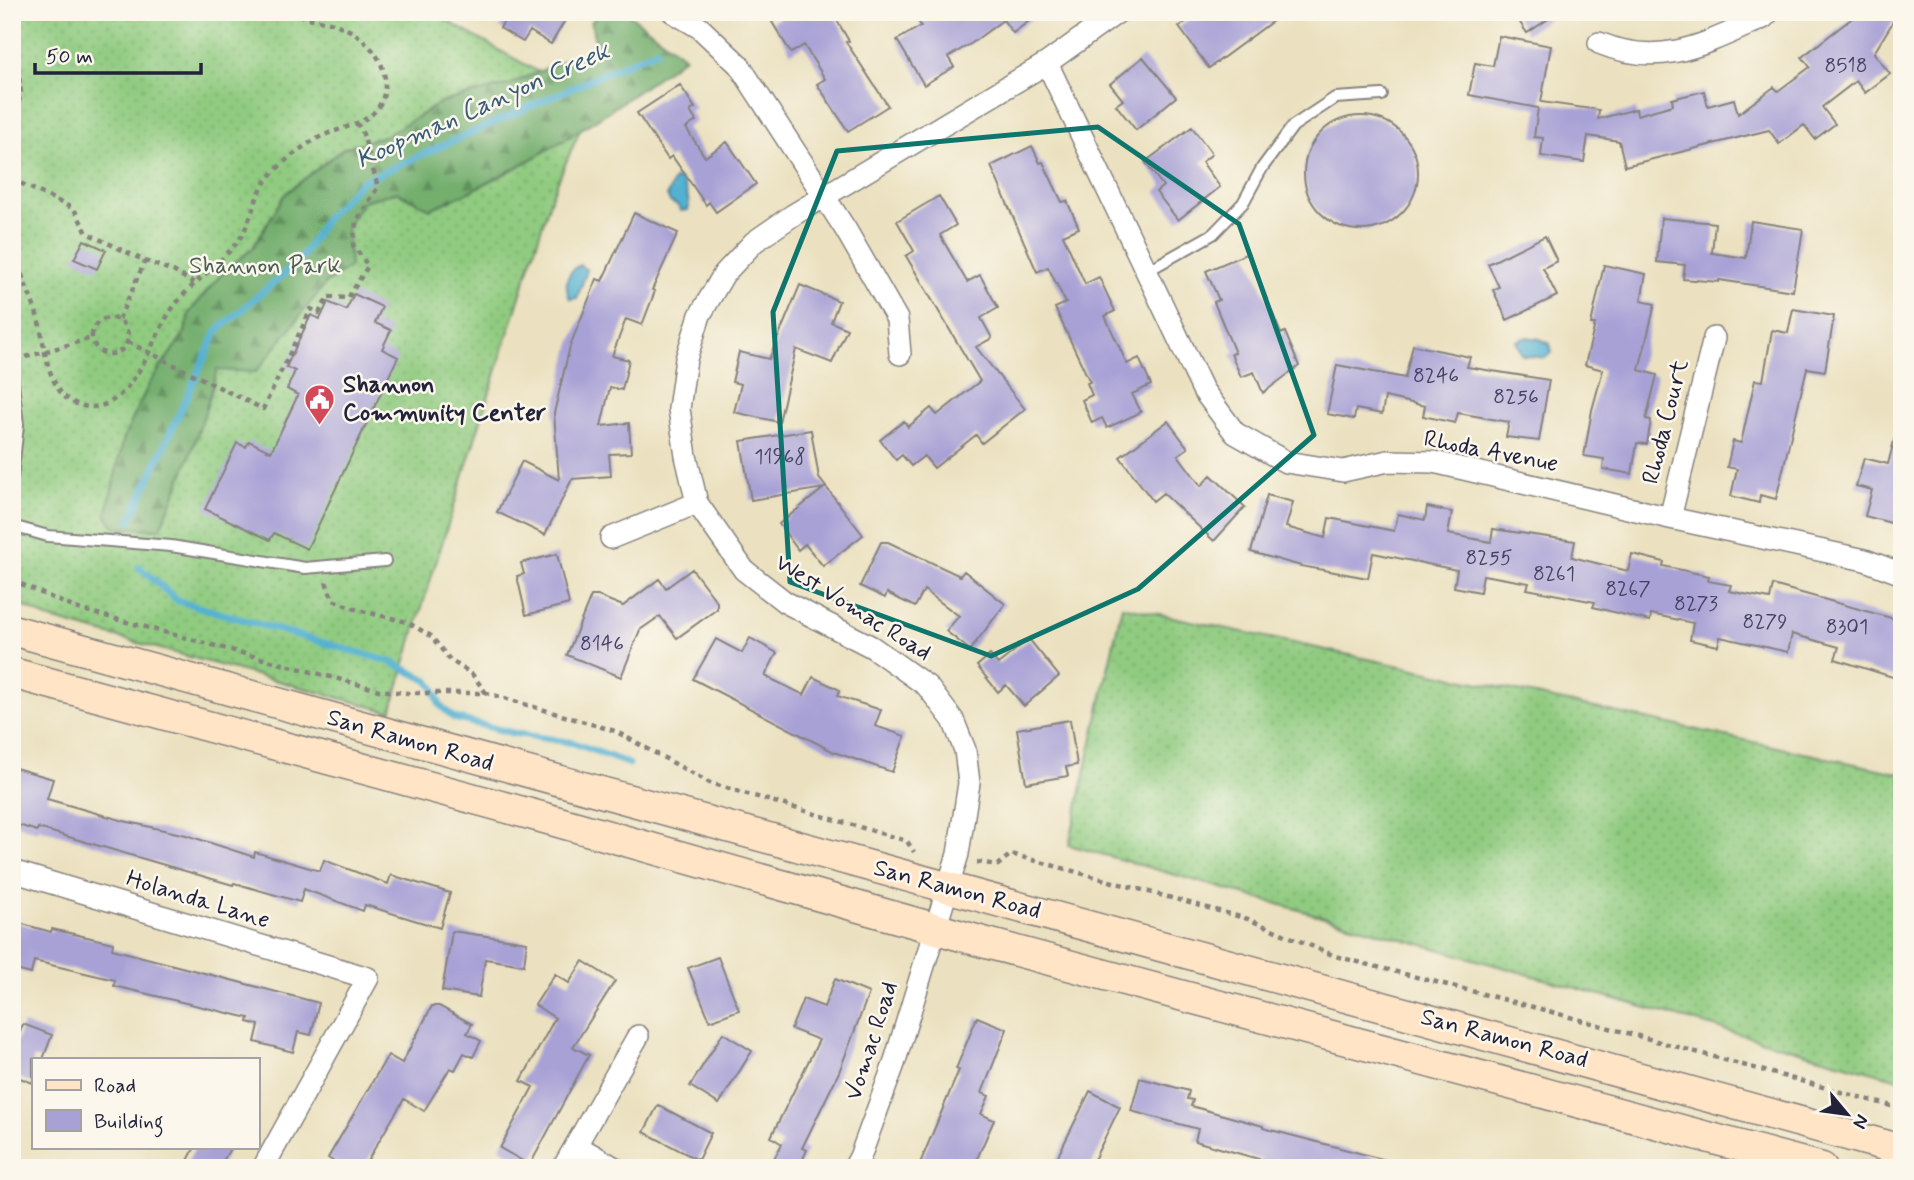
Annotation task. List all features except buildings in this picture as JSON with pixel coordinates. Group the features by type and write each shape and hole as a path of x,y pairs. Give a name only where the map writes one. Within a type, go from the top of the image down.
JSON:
{"main road":[{"name":"San Ramon Road","path":"12,630 550,780 952,873 1902,1150"},
{"name":"San Ramon Road","path":"12,673 541,817 935,929 1822,1168"}],"street":[{"path":"673,12 700,28 739,65 825,196 897,318 900,354"},
{"name":"West Vomac Road","path":"935,929 965,818 969,783 965,750 953,720 927,686 872,647 785,602 744,570 697,503 680,409 686,359 700,314 724,274 754,242 825,196 1047,63 1118,12"},
{"path":"1600,43 1622,52 1656,55 1702,44 1763,18 1769,12"},
{"name":"Rhoda Avenue","path":"1047,63 1203,390 1235,433 1286,462 1343,471 1388,461 1434,462 1670,518 1865,560 1902,574"},
{"name":"Rhoda Court","path":"1670,518 1714,338"},
{"path":"611,538 697,503"},
{"name":"Holanda Lane","path":"12,871 368,978 263,1168"},
{"name":"Vomac Road","path":"854,1168 894,1063 935,929"},
{"path":"563,1168 638,1036"},
{"path":"577,1146 615,1168"}],"lane":[{"path":"1147,271 1213,234 1242,203 1262,168 1293,126 1335,98 1381,95"},
{"path":"12,374 18,425 12,478"},
{"path":"12,526 48,536 171,547 305,568 385,561"}],"path":[{"path":"12,278 22,275 37,315 50,373 65,397 83,407 99,407 118,397 132,383 171,310 194,283 237,242 248,222 256,196 269,177 316,139 358,125 372,115 382,100 385,84 382,65 369,46 351,31 330,22 304,18 294,12"},
{"path":"12,18 21,93 12,134"},
{"path":"128,342 263,409 311,309 319,313 328,297 348,298 368,266 353,245 356,222 378,187 358,125"},
{"path":"12,179 74,209 87,233 194,283"},
{"path":"119,319 145,261"},
{"path":"102,319 119,319 128,329 128,342 119,352 106,354 95,346 93,329 102,319"},
{"path":"26,356 92,338"},
{"path":"323,567 333,600 358,610 407,622 431,636 450,660 472,674 487,693"},
{"path":"12,580 75,608 379,690 407,694 487,693 615,731 710,783 907,841 916,855"},
{"path":"952,873 998,865 1012,854 1248,919 1335,956 1537,1008 1902,1109"}],"highlighted area":[{"path":"1098,127 1239,224 1314,435 1138,589 991,656 790,582 773,312 837,151"}],"green space":[{"name":"Shannon Park","path":"12,12 431,12 592,102 552,195 391,712 47,618 12,600"},
{"path":"600,12 626,12 685,57 562,141 498,178 464,194 430,209 397,192 363,201 347,228 350,267 326,283 256,372 217,370 192,451 160,529 116,528 106,515 124,437 149,384 185,332 189,313 224,271 252,249 285,194 344,148 387,135 442,102 511,84 563,61 597,51 591,22"},
{"path":"1122,606 1902,774 1902,1080 1069,845"}],"water":[{"path":"674,179 680,179 684,186 688,210 681,211 667,196"},
{"path":"580,265 587,270 577,298 570,299 568,280 572,271"},
{"path":"1527,337 1550,344 1552,352 1545,358 1522,355 1516,341"}],"waterway":[{"name":"Koopman Canyon Creek","path":"130,521 217,331 300,260 326,218 361,182 657,50"},
{"name":"Koopman Canyon Creek","path":"139,567 178,601 391,662 427,680 440,705 454,718 513,733 574,743 629,764"}],"place":[{"name":"Shannon Community Center","path":"320,426"}]}
